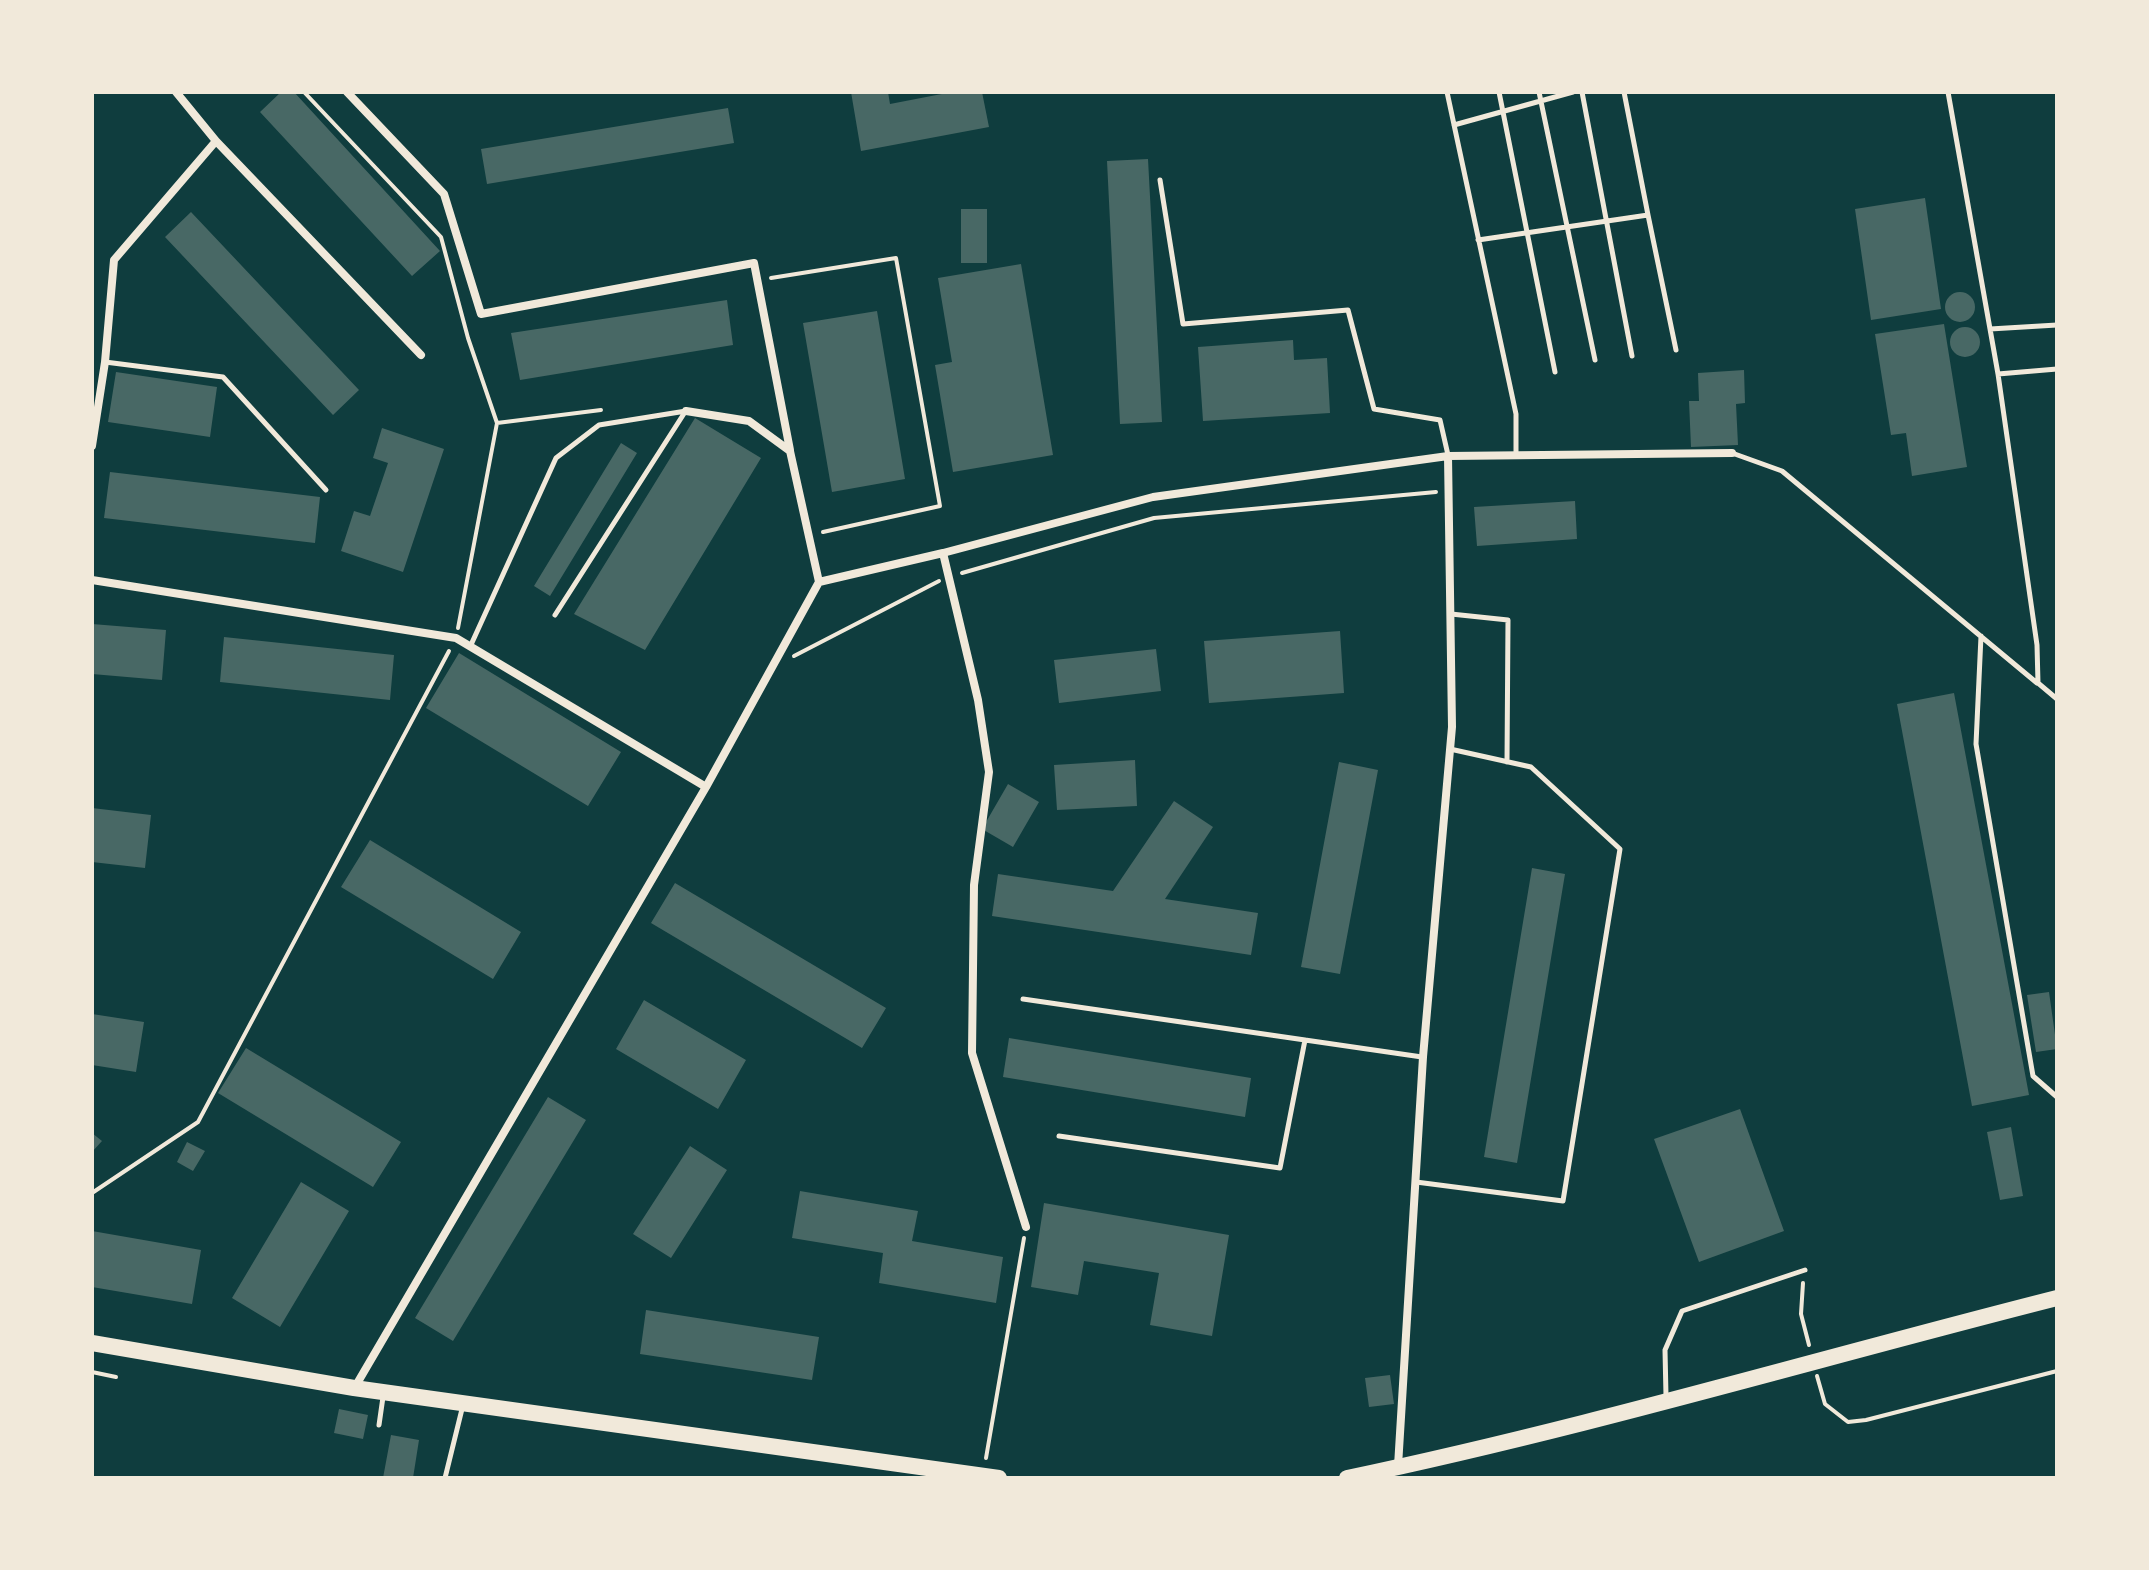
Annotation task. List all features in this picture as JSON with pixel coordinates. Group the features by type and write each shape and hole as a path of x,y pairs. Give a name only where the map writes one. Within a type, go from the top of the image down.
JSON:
{"main road":[{"path":"1347,1478 1667,1401 2057,1298"},
{"path":"92,1343 354,1388 991,1477"}],"street":[{"path":"176,92 216,141 421,355"},
{"path":"347,92 444,194 481,314 754,263 819,582 706,787 354,1388"},
{"path":"92,446 105,362 114,260 216,141"},
{"path":"686,411 749,421 790,451"},
{"path":"819,582 943,553 1153,497 1448,456 1732,453"},
{"path":"1398,1467 1423,1057 1450,749 1448,456"},
{"path":"943,553 978,700 989,772 974,885 972,1053 1026,1227"},
{"path":"92,580 456,638 706,787"}],"lane":[{"path":"1447,92 1516,414 1516,454"},
{"path":"1499,92 1555,372"},
{"path":"1539,92 1595,360"},
{"path":"1454,125 1573,92"},
{"path":"1582,92 1632,356"},
{"path":"1624,92 1676,350"},
{"path":"1948,92 1998,374 2037,645 2038,683"},
{"path":"1160,180 1183,324 1348,310 1374,409 1440,420 1448,456"},
{"path":"1478,240 1648,215"},
{"path":"1990,329 2057,325"},
{"path":"105,362 223,377 326,490"},
{"path":"1998,374 2057,369"},
{"path":"555,615 686,411"},
{"path":"470,647 556,458 599,425 686,411"},
{"path":"1732,453 1782,471 2057,699"},
{"path":"1450,614 1508,620 1507,762"},
{"path":"1981,636 1976,744 2033,1076 2057,1097"},
{"path":"1415,1182 1563,1201 1620,849 1531,767 1450,749"},
{"path":"1023,999 1423,1057"},
{"path":"1059,1136 1280,1168 1305,1040"},
{"path":"1667,1401 1665,1350 1682,1311 1805,1270"},
{"path":"379,1425 384,1392"},
{"path":"445,1478 464,1403"}],"path":[{"path":"92,1193 198,1122 456,638 497,423 468,338 441,237 304,92"},
{"path":"757,280 896,258 940,506 809,536"},
{"path":"771,669 949,576 1154,518 1448,491"},
{"path":"991,1477 1026,1227"},
{"path":"1805,1270 1801,1314 1813,1362 1825,1404 1848,1422 2057,1371"},
{"path":"92,1372 116,1377"}],"building":[{"path":"281,92 294,92 440,251 412,276 260,112"},
{"path":"851,92 888,92 890,104 952,92 982,92 989,127 861,151"},
{"path":"728,108 734,143 487,184 481,149"},
{"path":"1148,159 1162,422 1120,424 1107,161"},
{"path":"1925,198 1941,309 1871,320 1855,209"},
{"path":"961,209 987,209 987,263 961,263"},
{"path":"191,212 359,390 333,415 165,237"},
{"path":"1021,264 1053,455 953,472 935,365 952,362 938,278"},
{"path":"1960,292 1966,293 1974,301 1974,313 1966,321 1960,322 1954,321 1946,313 1945,307 1946,301 1954,293"},
{"path":"727,300 733,345 520,380 511,333"},
{"path":"877,311 905,479 832,492 803,323"},
{"path":"1944,324 1967,467 1912,476 1906,433 1891,435 1875,334"},
{"path":"1965,327 1971,328 1979,336 1979,348 1971,356 1965,357 1959,356 1951,348 1950,342 1951,336 1959,328"},
{"path":"1293,340 1294,360 1327,358 1330,413 1203,421 1198,347"},
{"path":"1744,370 1745,403 1736,404 1738,445 1691,447 1689,401 1699,401 1698,373"},
{"path":"116,372 217,387 210,437 108,422"},
{"path":"695,418 761,458 645,650 574,614"},
{"path":"382,428 444,449 403,572 341,551 354,511 370,516 388,463 373,458"},
{"path":"621,443 637,453 550,596 534,586"},
{"path":"110,472 320,497 315,543 104,518"},
{"path":"1575,501 1577,539 1477,546 1474,507"},
{"path":"92,624 166,630 162,680 92,674"},
{"path":"1340,631 1344,693 1209,703 1204,641"},
{"path":"224,637 394,655 390,700 220,682"},
{"path":"1156,649 1161,691 1059,703 1054,660"},
{"path":"459,653 621,752 588,806 426,708"},
{"path":"1954,693 2029,1095 1972,1106 1897,704"},
{"path":"1135,760 1137,806 1057,810 1054,765"},
{"path":"1339,762 1378,770 1340,974 1301,967"},
{"path":"1008,784 1039,802 1013,847 982,829"},
{"path":"1174,801 1213,827 1165,899 1258,913 1251,955 992,916 998,874 1113,891"},
{"path":"92,808 151,815 145,868 92,862"},
{"path":"370,840 521,932 493,979 341,887"},
{"path":"1532,868 1565,874 1517,1163 1484,1157"},
{"path":"675,883 886,1008 862,1048 651,923"},
{"path":"2049,992 2057,1049 2036,1052 2027,995"},
{"path":"644,1000 746,1060 718,1109 616,1049"},
{"path":"92,1014 144,1022 136,1072 92,1065"},
{"path":"1009,1038 1251,1078 1245,1117 1003,1077"},
{"path":"246,1048 401,1142 373,1187 218,1093"},
{"path":"548,1097 586,1120 453,1341 415,1318"},
{"path":"1740,1109 1784,1231 1699,1262 1654,1139"},
{"path":"2011,1127 2023,1196 2000,1200 1987,1132"},
{"path":"92,1133 102,1141 92,1152"},
{"path":"187,1142 205,1151 193,1171 177,1162"},
{"path":"690,1146 727,1170 671,1258 633,1234"},
{"path":"301,1182 349,1211 280,1327 232,1298"},
{"path":"800,1191 918,1211 912,1241 1003,1257 996,1303 879,1283 883,1253 792,1238"},
{"path":"1044,1203 1229,1235 1212,1336 1150,1325 1159,1273 1084,1261 1078,1295 1031,1287"},
{"path":"92,1231 201,1250 192,1304 92,1287"},
{"path":"646,1310 819,1337 812,1380 640,1354"},
{"path":"1390,1375 1394,1404 1369,1407 1365,1378"},
{"path":"339,1409 368,1415 363,1439 334,1433"},
{"path":"391,1435 419,1440 413,1478 383,1478"}]}
